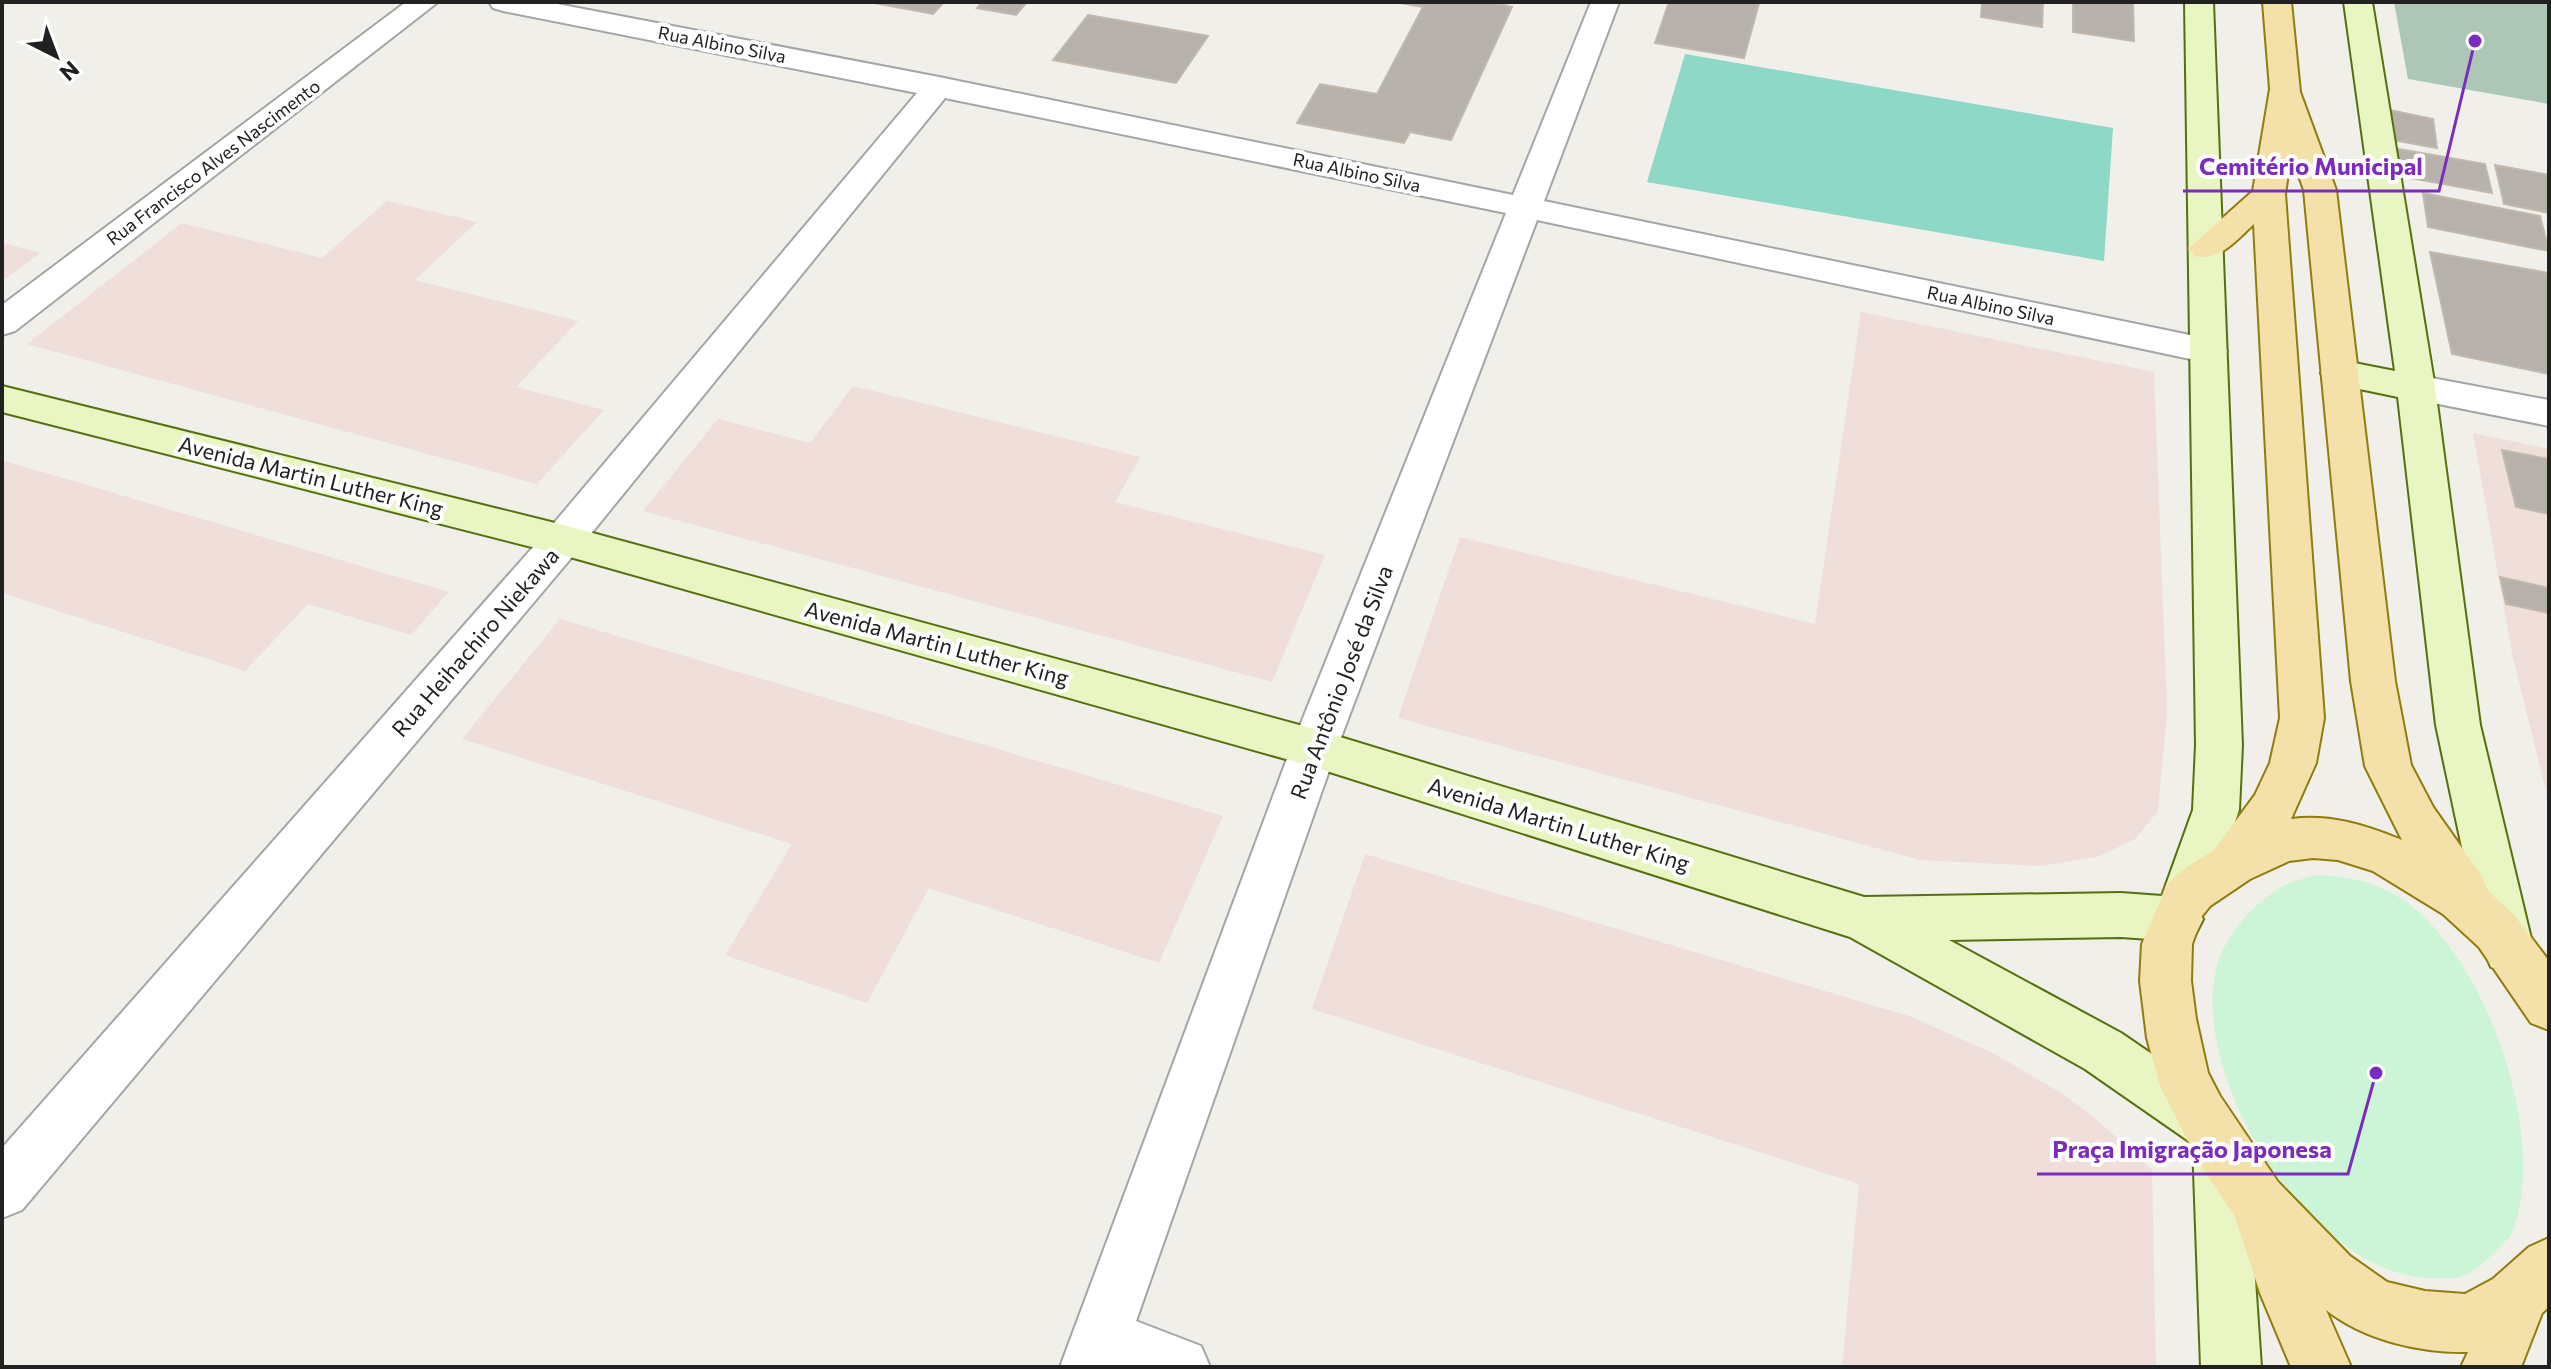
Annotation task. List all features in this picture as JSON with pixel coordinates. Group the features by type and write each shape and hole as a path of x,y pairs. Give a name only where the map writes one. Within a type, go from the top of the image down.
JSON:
{"main road":[{"path":"2277,2 2285,89 2320,190 2373,681 2388,766 2416,821 2495,933 2547,999"},
{"path":"2285,89 2269,194 2302,718 2293,763 2277,797 2231,865 2182,908 2166,948 2168,1007 2185,1084 2213,1136 2257,1200 2309,1257 2357,1298 2424,1323 2470,1322 2534,1282"},
{"path":"2206,248 2269,194"},
{"path":"2231,865 2271,845 2303,836 2337,839 2380,852 2418,870 2495,933"},
{"path":"2257,1200 2289,1293 2321,1367"},
{"path":"2491,1367 2534,1282"}],"street":[{"name":"Rua Francisco Alves Nascimento","path":"2,323 424,2"},
{"name":"Rua Albino Silva","path":"503,2 939,86 1527,206 2209,351"},
{"name":"Rua Antônio José da Silva","path":"1096,1352 1314,748 1605,2"},
{"path":"1863,919 2121,915 2182,908 2216,810 2219,745 2199,2"},
{"path":"2358,2 2416,388 2458,725 2495,933"},
{"name":"Rua Heihachiro Niekawa","path":"2,1190 563,540 939,86"},
{"path":"2339,373 2549,413"},
{"name":"Avenida Martin Luther King","path":"2,399 563,540 1314,748 1863,919"},
{"path":"1863,919 2103,1051 2213,1136 2231,1367"},
{"path":"1096,1352 1180,1367"}],"shaded area":[{"path":"1685,54 2113,128 2104,261 1647,182"},
{"path":"387,201 477,222 415,280 578,321 516,387 604,410 537,484 27,344 182,223 322,258"},
{"path":"2,243 40,253 2,281"},
{"path":"1861,312 2154,372 2167,711 2158,811 2135,839 2097,857 2040,866 1920,860 1398,718 1460,537 1815,624"},
{"path":"853,386 1140,457 1115,502 1325,555 1272,682 643,511 718,419 810,443"},
{"path":"2473,433 2549,449 2549,804 2512,653"},
{"path":"2,460 449,592 411,635 308,604 245,671 2,593"},
{"path":"560,619 1223,816 1159,963 929,888 867,1003 725,955 792,844 462,739"},
{"path":"1365,854 1909,1016 1993,1053 2061,1093 2094,1117 2152,1170 2156,1367 1842,1367 1859,1184 1312,1009"}],"green space":[{"path":"2394,2 2549,2 2549,104 2408,79"},
{"path":"2317,875 2372,884 2403,900 2433,927 2461,963 2485,1006 2504,1054 2517,1103 2523,1152 2521,1196 2511,1235 2481,1265 2460,1277 2436,1278 2391,1270 2347,1247 2306,1211 2271,1167 2242,1117 2222,1065 2213,1015 2216,970 2225,945 2241,922 2272,893 2287,884"}],"building":[{"path":"869,2 944,2 933,14"},
{"path":"982,2 1027,2 1016,15 977,8"},
{"path":"1394,2 1490,2 1512,7 1451,140 1410,132 1404,143 1297,123 1320,84 1377,94 1423,7"},
{"path":"1669,2 1759,3 1744,58 1655,43"},
{"path":"1982,2 2043,2 2042,27 1981,17"},
{"path":"2073,2 2133,2 2134,41 2073,32"},
{"path":"1088,15 1208,36 1176,83 1053,60"},
{"path":"2385,109 2433,119 2437,148 2387,139"},
{"path":"2393,148 2485,164 2492,193 2399,176"},
{"path":"2495,165 2549,175 2549,213 2504,204"},
{"path":"2423,193 2540,216 2549,251 2428,227"},
{"path":"2430,252 2549,273 2549,374 2452,354"},
{"path":"2502,450 2549,459 2549,514 2516,507"},
{"path":"2500,577 2549,588 2549,613 2506,604"}],"place":[{"name":"Cemitério Municipal","path":"2475,41"},
{"name":"Praça Imigração Japonesa","path":"2376,1073"}]}
